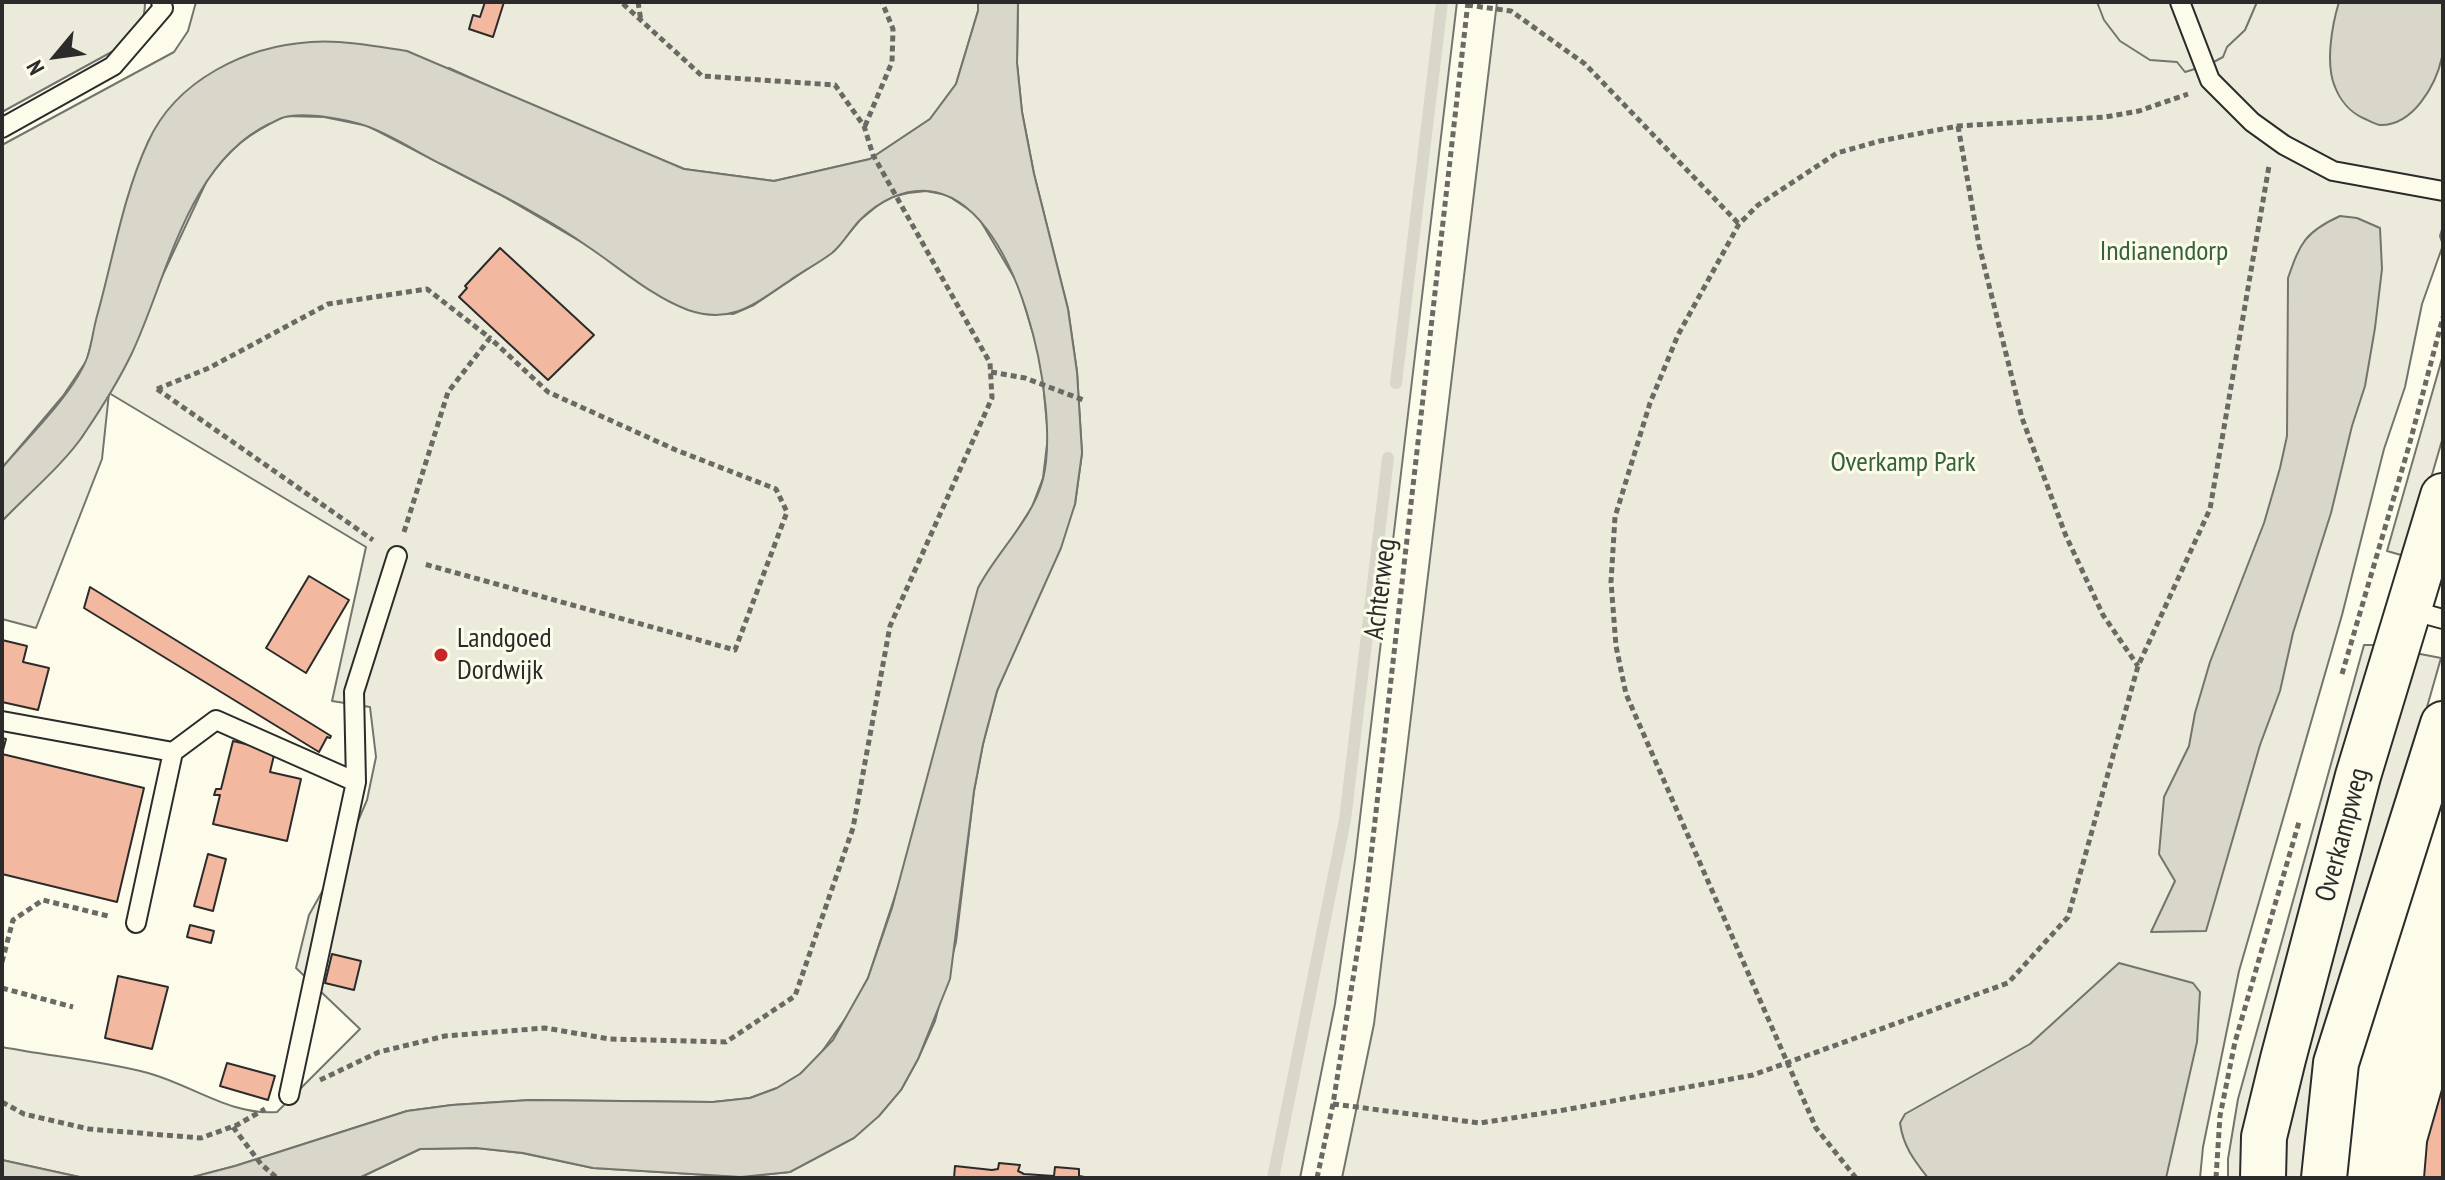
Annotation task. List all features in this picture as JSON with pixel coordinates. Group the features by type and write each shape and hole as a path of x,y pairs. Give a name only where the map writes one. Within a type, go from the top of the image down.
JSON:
{"street":[{"name":"Overkampweg","path":"2263,1178 2264,1137 2358,776 2426,614 2443,496"},
{"name":"Overkampweg","path":"2324,1178 2336,1063 2440,742"}],"lane":[{"path":"2180,2 2210,80 2252,122 2284,145 2333,171 2443,191"},
{"path":"2,128 113,66 168,4"},
{"path":"289,1095 356,782 354,692 397,556"},
{"path":"136,923 173,752 216,720 356,782"},
{"path":"2,721 173,752"}],"path":[{"path":"2,1102 24,1114 89,1129 201,1138 233,1127 289,1095 379,1052 445,1036 545,1028 610,1039 726,1042 795,996 853,828 890,626 992,398 990,363 873,155 864,126 835,85 702,76 621,2"},
{"path":"638,2 641,23"},
{"path":"864,126 892,62 893,29 882,2"},
{"path":"1468,4 1511,11 1585,64 1739,224"},
{"name":"Achterweg","path":"1317,1178 1333,1104 1367,891 1468,4"},
{"path":"1856,1178 1816,1128 1626,694 1616,646 1611,582 1615,517 1650,403 1678,335 1739,224 1758,205 1837,153 1958,126 2105,117 2139,111 2180,98 2210,80"},
{"path":"1958,126 1979,245 2022,418 2066,536 2103,615 2138,666"},
{"path":"1333,1104 1480,1123 1753,1075 2008,983 2068,917 2138,666 2210,509 2269,166 2284,145"},
{"path":"427,289 490,338 548,392 676,450 776,489 787,512 735,650 397,556 157,389 209,368 328,304 427,289"},
{"path":"397,556 448,392 490,338"},
{"path":"991,372 1025,378 1086,401"},
{"path":"2,962 13,920 43,900 136,923"},
{"path":"2,988 73,1007"},
{"path":"233,1127 261,1164 277,1178"}],"green space":[{"path":"2,2 145,2 141,25 128,43 2,112"},
{"path":"196,2 978,2 978,11 956,84 930,119 870,159 774,181 684,169 449,68 149,140 131,189 87,360 63,396 2,468 2,145 174,52 188,31"},
{"path":"1018,2 1457,2 1355,860 1335,1004 1300,1178 359,1178 420,1149 476,1148 522,1153 593,1168 741,1177 790,1172 901,1090 935,1021 956,942 974,791 997,691 1075,504 1082,453 1077,372 1068,309 1034,174 1022,112 1017,63"},
{"name":"Overkamp Park","path":"1497,2 2443,2 2443,226 2440,236 2443,245 2422,304 2405,387 2384,449 2342,615 2239,971 2203,1147 2200,1178 1342,1178 1374,1024"},
{"path":"285,116 324,117 368,126 501,195 583,243 669,301 690,310 733,314 754,305 834,251 860,220 878,205 892,197 926,191 947,195 977,215 1018,284 1041,360 1048,436 1043,478 1032,507 1014,535 868,978 852,1009 816,1060 777,1088 750,1098 713,1102 530,1100 407,1111 189,1178 84,1178 2,1160 2,1047 148,1073 228,1105 260,1112 277,1112 360,1029 296,968 309,915 346,849 367,800 376,757 370,707 332,701 366,547 109,393 102,459 36,628 2,619 2,521 82,437 108,392 208,178 242,141"},
{"path":"2443,355 2443,437 2408,557 2387,551"},
{"path":"2364,645 2382,645 2247,1178 2228,1178 2238,1099"},
{"path":"2415,653 2441,658 2306,1132 2303,1178 2275,1178 2279,1120"}],"shaded area":[{"path":"978,2 1018,2 1017,63 1022,112 1034,174 1068,309 1077,372 1082,453 1075,504 1061,548 997,691 983,744 950,979 918,1059 901,1090 879,1116 854,1138 790,1172 741,1177 593,1168 523,1153 476,1148 420,1149 359,1178 189,1178 407,1111 530,1100 713,1102 750,1098 777,1088 800,1074 833,1040 868,978 892,908 978,588 1031,509 1043,479 1047,446 1039,358 1026,311 1009,267 987,229 960,203 928,191 909,192 891,198 860,220 832,253 765,297 742,310 704,314 661,297 553,224 388,136 350,121 294,116 269,124 241,142 218,166 183,225 145,323 110,394 67,456 2,521 2,468 81,372 132,184 160,120 195,84 238,59 286,45 347,43 407,51 684,169 774,181 870,159 930,119 956,84"},
{"path":"2097,2 2257,2 2245,30 2227,47 2223,57 2185,72 2177,62 2150,60 2120,41 2104,20"},
{"path":"2339,2 2443,2 2443,44 2439,68 2421,102 2403,119 2392,124 2374,123 2350,109 2337,92 2330,56"},
{"path":"2340,216 2357,218 2380,228 2382,269 2365,386 2331,513 2293,633 2280,691 2260,745 2206,931 2151,932 2175,881 2159,854 2164,797 2189,746 2210,662 2264,523 2287,436 2288,278 2305,240"},
{"path":"2119,963 2193,983 2200,992 2197,1042 2166,1178 1928,1178 1906,1146 1900,1123 1905,1114 2030,1044"},
{"path":"2,1160 84,1178 2,1178"}],"building":[{"path":"485,2 504,2 493,37 469,29 473,15 480,17"},
{"path":"500,248 594,335 548,380 459,297 467,288 465,286"},
{"path":"309,576 349,600 306,673 266,648"},
{"path":"90,587 330,738 327,737 319,752 84,608"},
{"path":"2,640 27,646 23,662 49,668 38,710 2,702"},
{"path":"233,741 275,751 270,772 301,779 287,841 213,824 220,795 214,795 216,789 221,789"},
{"path":"2,754 144,788 117,902 2,874"},
{"path":"208,854 226,859 213,911 194,906"},
{"path":"190,925 214,931 211,943 187,937"},
{"path":"332,954 361,961 354,990 325,983"},
{"path":"118,976 168,987 152,1049 105,1038"},
{"path":"227,1063 275,1076 268,1100 220,1086"},
{"path":"2443,1086 2443,1178 2424,1178 2427,1142"},
{"path":"999,1163 1020,1165 1018,1171 1024,1174 1054,1176 1055,1167 1079,1169 1079,1176 1090,1178 954,1178 955,1166 992,1170 998,1169"}],"waterway":[{"path":"1396,383 1442,2"},
{"path":"1273,1178 1345,820 1388,458"}],"place":[{"name":"Landgoed Dordwijk","path":"441,655"}],"park label":[{"name":"Indianendorp","path":"2164,252"}]}
